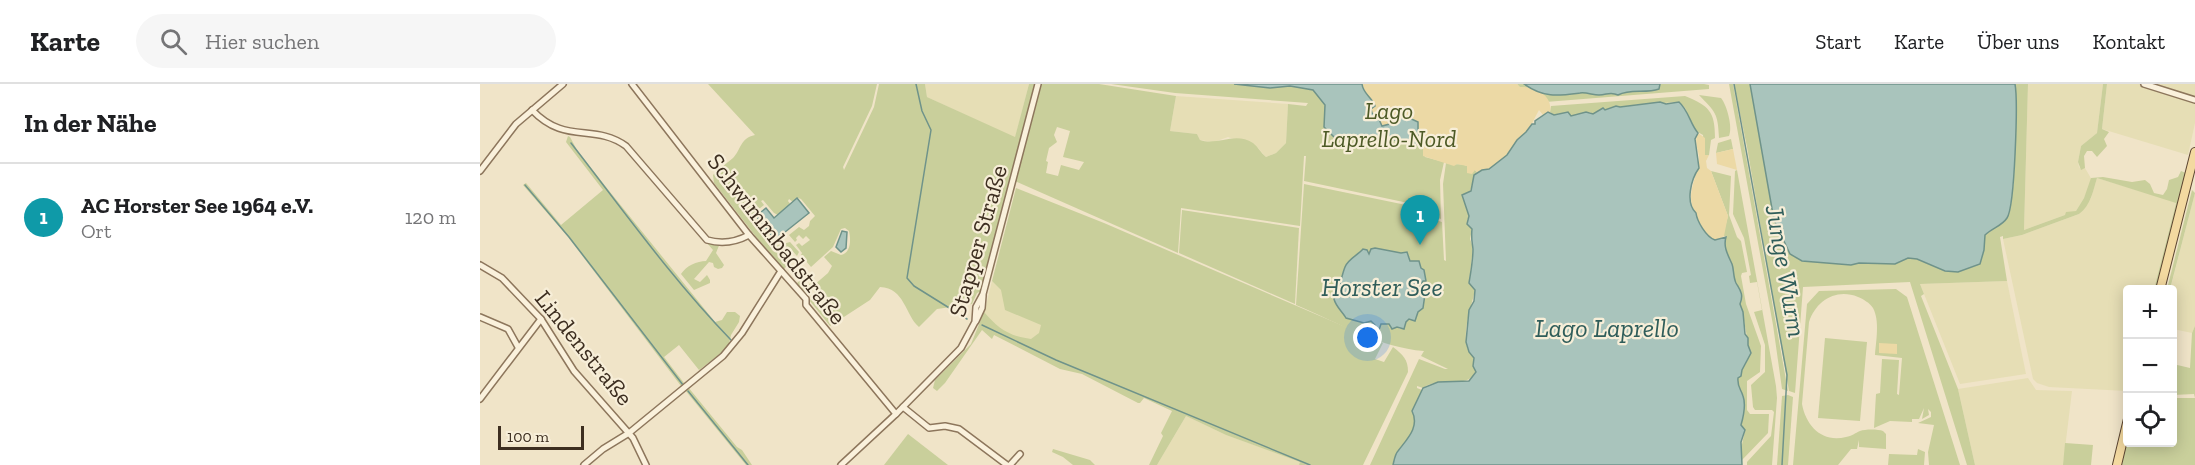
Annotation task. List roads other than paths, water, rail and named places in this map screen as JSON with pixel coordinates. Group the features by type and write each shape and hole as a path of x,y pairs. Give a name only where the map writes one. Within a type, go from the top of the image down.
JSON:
{"main road":[{"path":"2161,285 2195,152"},
{"path":"2117,465 2123,437"}],"street":[{"path":"480,171 516,124 562,84"},
{"name":"Schwimmbadstraße","path":"632,84 749,235 806,299 806,305 896,414"},
{"name":"Stapper Straße","path":"841,465 896,414 961,348 975,322 976,307 983,294 1038,84"},
{"path":"2144,84 2195,100"},
{"path":"532,110 540,118 561,130 604,135 626,146 707,240 719,243 749,235"},
{"name":"Lindenstraße","path":"480,265 502,278 541,319 574,371 629,433 646,465"},
{"path":"586,463 629,433 730,348 781,271"},
{"path":"480,317 508,330 518,347"},
{"path":"480,399 541,319"},
{"path":"903,407 929,428 945,426 958,429 1009,465 1020,454"}],"water":[{"path":"1234,84 1362,84 1375,106 1371,109 1372,113 1378,117 1382,126 1397,122 1403,115 1418,122 1418,143 1417,145 1397,140 1334,137 1324,127 1325,105 1313,90 1290,86 1270,88"},
{"path":"1524,84 1660,84 1659,89 1618,95 1582,93 1557,95 1538,92"},
{"path":"1750,84 2015,84 2015,152 2010,209 2005,221 1985,235 1980,264 1958,272 1945,271 1917,259 1908,258 1895,264 1859,263 1851,265 1802,261 1790,254 1774,220"},
{"name":"Lago Laprello","path":"1660,102 1666,104 1679,102 1698,133 1695,139 1699,168 1692,184 1691,203 1708,236 1715,240 1726,237 1726,251 1733,266 1735,281 1741,292 1740,304 1751,353 1738,378 1744,403 1741,425 1745,430 1741,442 1742,465 1393,465 1396,454 1413,428 1412,411 1423,388 1438,382 1469,381 1476,372 1473,366 1474,358 1466,342 1469,310 1474,301 1475,290 1469,283 1473,253 1472,229 1467,224 1469,216 1462,195 1471,191 1474,175 1489,169 1507,155 1532,124 1548,112 1554,115 1568,112 1571,116 1586,112 1593,114 1603,108 1605,110 1616,106"},
{"path":"797,198 809,213 775,240 756,216 766,208 774,218"},
{"path":"842,231 847,232 846,248 841,252 836,247"},
{"name":"Horster See","path":"1363,249 1369,254 1371,249 1407,252 1410,261 1419,261 1424,270 1426,281 1423,281 1420,286 1426,287 1423,308 1418,312 1415,321 1409,319 1406,322 1404,329 1397,327 1392,329 1389,324 1381,324 1379,330 1376,330 1371,321 1364,323 1346,318 1335,302 1346,264"}],"waterway":[{"path":"916,84 922,111 931,130 907,278 914,286 967,319"},
{"name":"Junge Wurm","path":"1734,84 1787,375 1782,465"},
{"path":"571,143 668,269 731,340"},
{"path":"525,185 569,237 683,385"},
{"path":"982,325 1056,360 1310,465"},
{"path":"688,391 748,465"}],"place":[{"name":"AC Horster See 1964 e.V.","path":"1420,245"}],"park label":[{"name":"Lago Laprello-Nord","path":"1389,125"}]}
